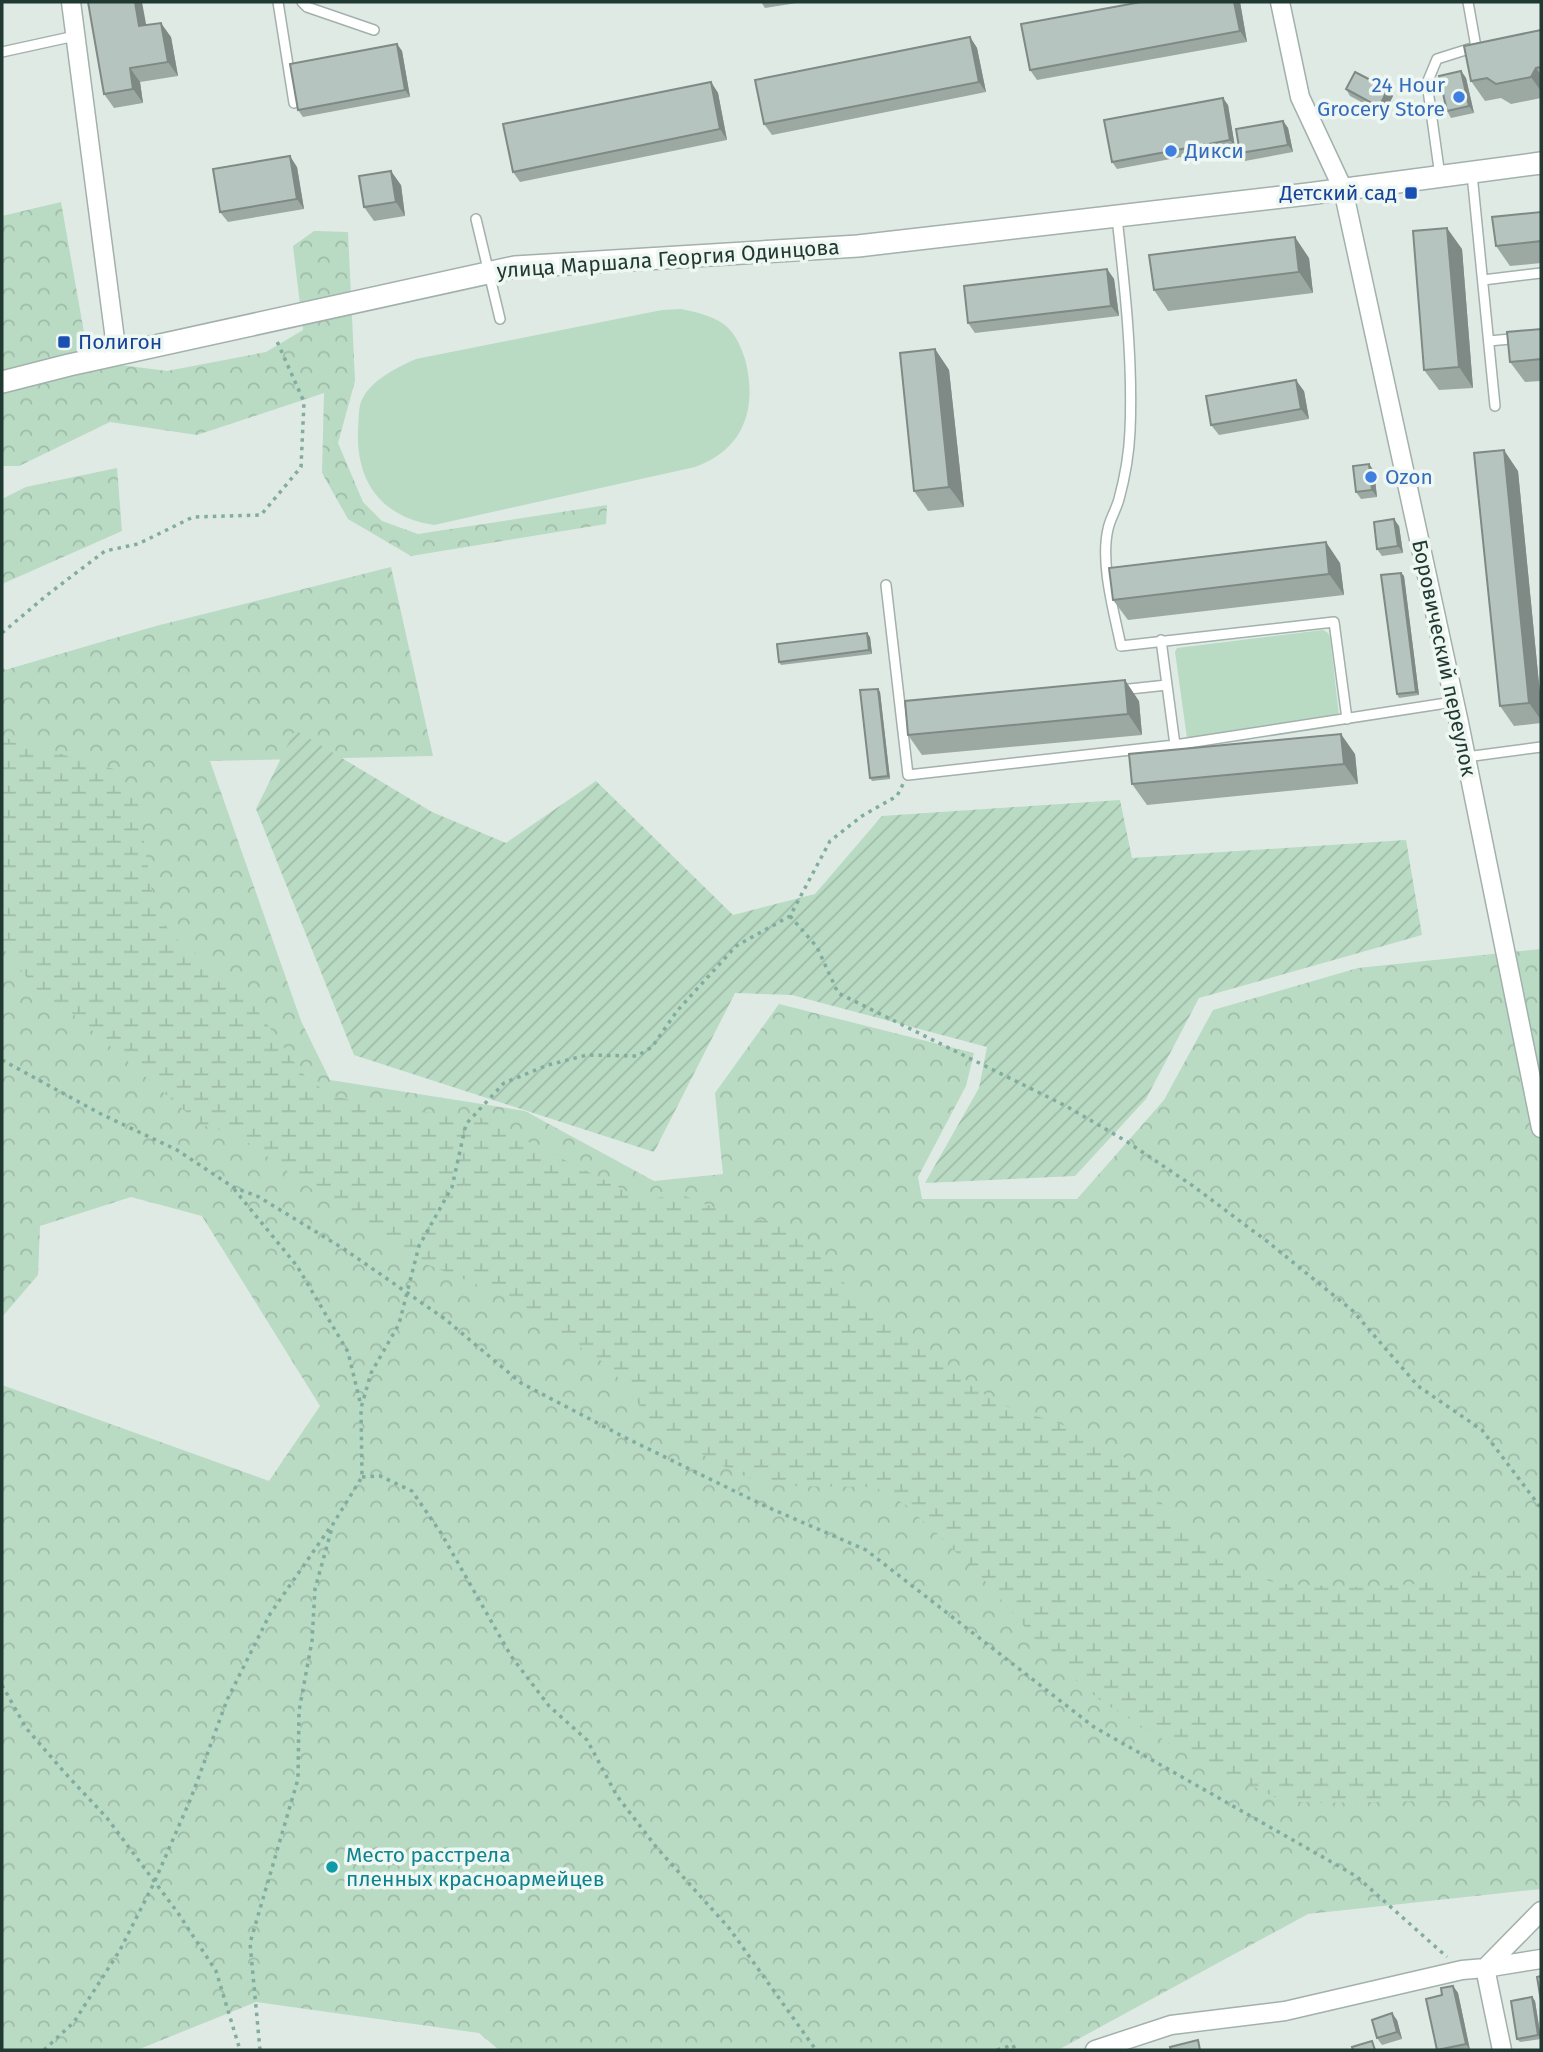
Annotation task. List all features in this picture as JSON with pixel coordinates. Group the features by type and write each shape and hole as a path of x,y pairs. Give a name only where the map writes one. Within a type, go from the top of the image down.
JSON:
{"street":[{"path":"71,2 117,355"},
{"name":"Боровический переулок","path":"1280,2 1300,97 1343,189 1466,757 1541,1128"},
{"name":"улица Маршала Георгия Одинцова","path":"2,382 515,267 858,246 1541,163"},
{"path":"1485,1968 1541,1911"},
{"path":"1095,2050 1171,2025 1285,2011 1462,1970 1541,1959"},
{"path":"1485,1968 1502,2050"}],"lane":[{"path":"278,2 294,103"},
{"path":"302,2 307,8 374,30"},
{"path":"1468,2 1476,47"},
{"path":"2,52 75,36"},
{"path":"1440,176 1427,83 1437,59 1489,45"},
{"path":"1472,172 1495,406"},
{"path":"1117,216 1127,306 1130,432 1119,500 1107,531 1109,584 1121,646 1334,622 1347,719"},
{"path":"476,219 500,319"},
{"path":"1483,280 1541,273"},
{"path":"1489,341 1541,336"},
{"path":"886,584 908,775 1175,745 1452,702"},
{"path":"1161,640 1175,745"},
{"path":"1114,691 1167,685"},
{"path":"899,714 912,713"},
{"path":"1466,757 1541,747"}],"path":[{"path":"2,633 105,551 138,544 193,517 261,515 301,467 304,402 268,321"},
{"path":"362,1408 371,1373 399,1324 419,1246 452,1186 466,1124 504,1083 548,1065 587,1055 637,1056 652,1047 677,1011 736,946 790,916 830,841 862,816 897,796 908,775"},
{"path":"790,916 817,947 838,993 1066,1106 1126,1141 1193,1186 1268,1242 1353,1311 1418,1386 1482,1430 1541,1508"},
{"path":"2,1060 101,1114 177,1150 233,1187 259,1198 344,1249 445,1319 522,1383 626,1438 866,1550 1094,1727 1356,1876 1462,1970"},
{"path":"44,2050 74,2022 120,1950 154,1883 191,1798 227,1700 270,1614 333,1524 362,1477 362,1408 348,1352 296,1266 233,1187"},
{"path":"362,1477 380,1476 412,1491 440,1533 511,1656 549,1706 587,1740 617,1796 657,1848 729,1928 816,2050"},
{"path":"260,2050 250,1943 298,1779 299,1711 312,1641 315,1589 333,1524"},
{"path":"2,1685 26,1728 107,1818 178,1913 216,1971 240,2050"},
{"path":"997,2050 1013,2045 1016,2050"}],"green space":[{"path":"61,202 89,361 167,371 266,352 303,330 293,246 314,231 348,232 355,381 338,443 363,502 382,521 418,534 607,505 606,524 411,556 348,519 322,473 324,393 197,435 110,422 19,466 2,466 2,216"},
{"path":"681,309 710,317 726,326 739,343 746,363 749,397 743,426 725,450 711,460 695,467 434,525 400,514 376,494 367,481 359,449 360,405 370,388 392,371 416,359 662,310"},
{"path":"117,468 122,531 2,584 2,499 26,487"},
{"path":"391,567 433,756 210,761 301,1021 330,1080 525,1111 654,1181 723,1174 715,1093 779,1004 974,1053 966,1086 918,1177 922,1199 1077,1199 1164,1100 1213,1010 1358,968 1541,949 1541,1889 1308,1914 1058,2050 499,2050 479,2033 256,2002 137,2050 2,2050 2,1385 269,1481 320,1406 202,1216 131,1197 40,1226 38,1275 2,1317 2,666 5,670 156,626"},
{"path":"1323,630 1330,637 1339,716 1190,740 1187,738 1175,652 1177,648"},
{"path":"295,730 432,812 506,843 596,781 733,915 815,894 882,816 1120,800 1132,858 1406,840 1422,935 1199,998 1146,1099 1075,1176 925,1183 979,1088 987,1047 792,995 735,993 654,1152 354,1055 256,809"},
{"path":"2,737 117,770 137,799 154,904 171,935 240,986 302,1073 330,1096 463,1118 477,1116 634,1195 651,1199 680,1194 738,1217 773,1222 804,1239 855,1295 996,1403 1061,1424 1122,1455 1189,1536 1217,1560 1250,1576 1282,1584 1352,1587 1420,1584 1491,1569 1541,1573 1541,1799 1321,1803 1283,1801 1190,1756 1101,1701 1073,1678 1048,1654 980,1575 906,1505 875,1487 783,1486 749,1478 713,1461 653,1423 609,1366 496,1292 401,1254 236,1134 201,1125 73,1014 43,997 2,947"}],"building":[{"path":"88,2 135,2 139,26 161,23 168,62 130,68 133,89 104,94"},
{"path":"1141,2 1234,2 1240,31 1030,70 1021,24"},
{"path":"1541,30 1541,67 1536,68 1531,77 1496,84 1487,78 1471,81 1464,46"},
{"path":"970,37 979,82 764,124 755,80"},
{"path":"397,44 405,90 298,110 290,64"},
{"path":"1461,71 1469,106 1447,111 1439,76"},
{"path":"1355,72 1388,89 1379,107 1346,89"},
{"path":"711,82 720,129 513,172 503,124"},
{"path":"1223,98 1230,140 1112,162 1104,120"},
{"path":"1283,121 1288,145 1240,153 1236,129"},
{"path":"290,156 297,199 220,212 213,169"},
{"path":"391,171 396,202 364,207 359,176"},
{"path":"1541,212 1541,241 1496,246 1492,217"},
{"path":"1447,228 1459,367 1424,370 1413,231"},
{"path":"1295,237 1299,272 1154,290 1149,255"},
{"path":"1107,269 1111,306 968,323 964,286"},
{"path":"1541,329 1541,359 1510,362 1507,332"},
{"path":"935,349 949,487 914,491 900,353"},
{"path":"1296,380 1301,409 1211,425 1206,396"},
{"path":"1504,450 1529,703 1500,706 1474,453"},
{"path":"1369,464 1372,490 1356,492 1353,466"},
{"path":"1394,519 1398,546 1377,549 1374,522"},
{"path":"1326,542 1329,574 1113,600 1109,568"},
{"path":"1401,573 1416,692 1397,694 1381,575"},
{"path":"867,633 869,650 779,662 777,644"},
{"path":"1125,680 1128,714 908,735 905,701"},
{"path":"878,689 888,776 870,778 860,690"},
{"path":"1341,734 1344,764 1132,784 1129,754"},
{"path":"1541,1976 1541,2001 1537,1977"},
{"path":"1453,1986 1466,2044 1437,2050 1426,1999 1442,1995 1441,1988"},
{"path":"1532,1997 1538,2035 1517,2039 1511,2001"},
{"path":"1392,2013 1397,2032 1377,2038 1372,2020"},
{"path":"1198,2040 1200,2050 1171,2050 1170,2047"},
{"path":"1372,2041 1375,2050 1353,2050 1352,2047"}],"place":[{"name":"24 Hour Grocery Store","path":"1459,97"},
{"name":"Дикси","path":"1171,151"},
{"name":"Детский сад","path":"1411,193"},
{"name":"Полигон","path":"64,342"},
{"name":"Ozon","path":"1371,477"},
{"name":"Место расстрела пленных красноармейцев","path":"332,1867"}]}
